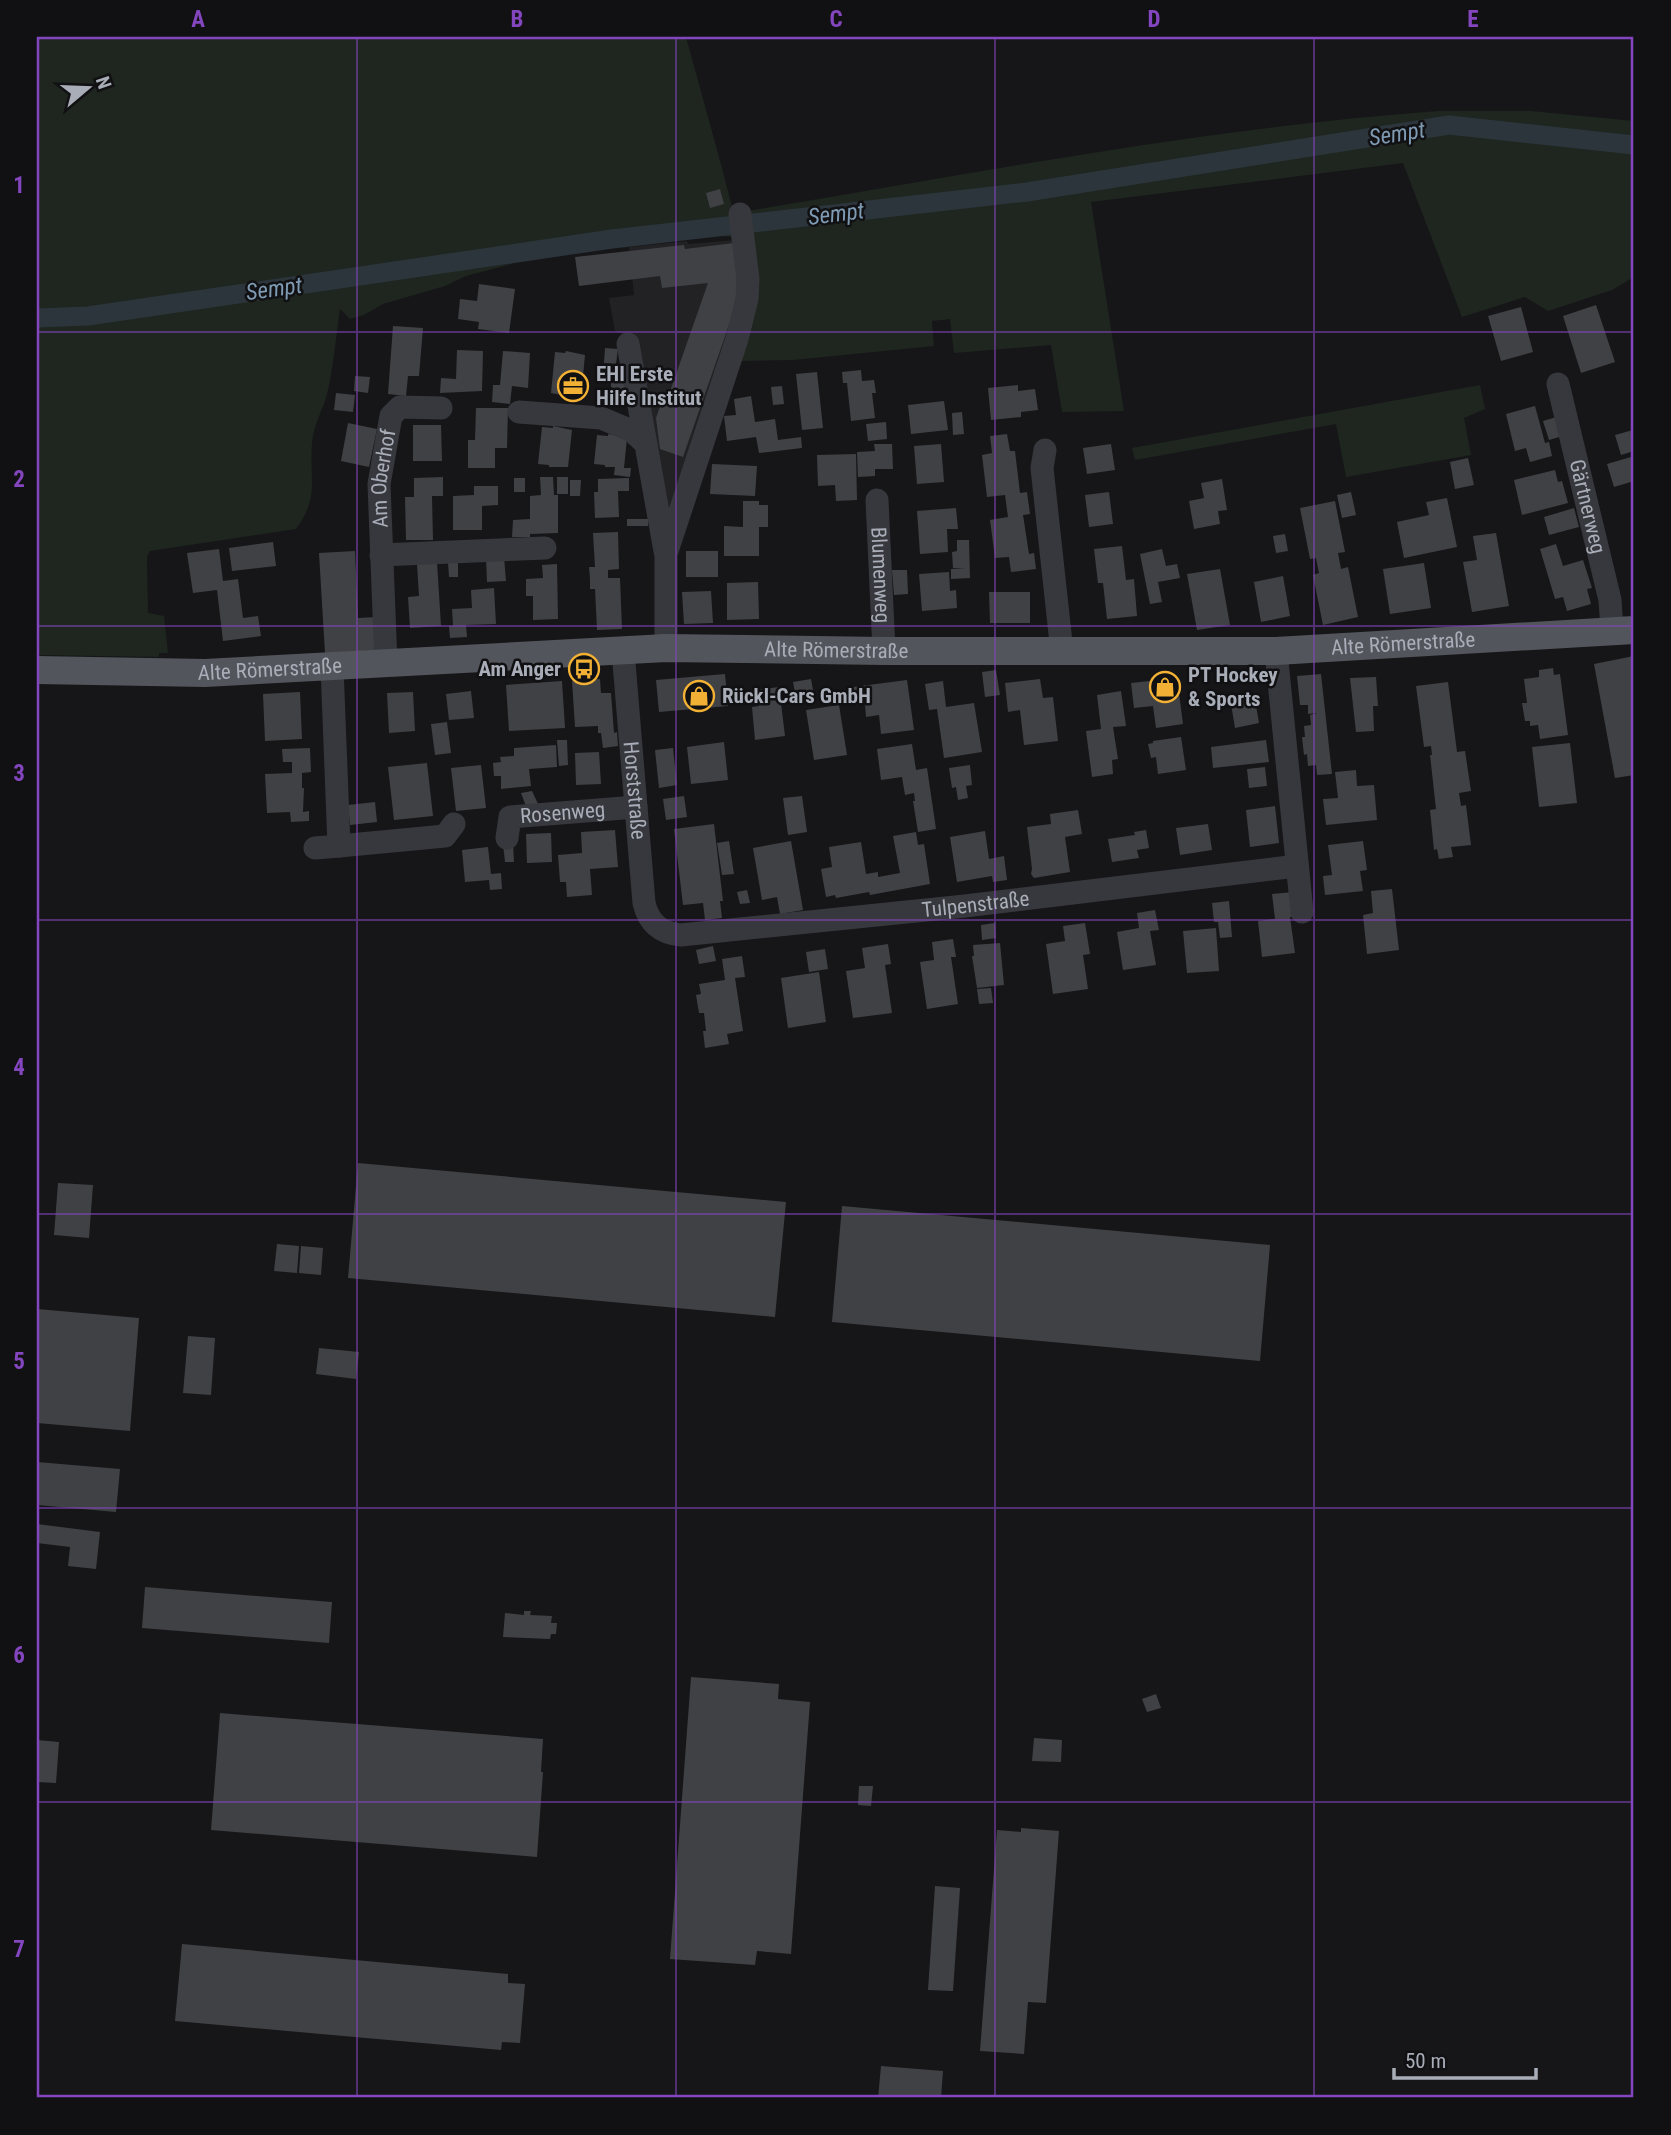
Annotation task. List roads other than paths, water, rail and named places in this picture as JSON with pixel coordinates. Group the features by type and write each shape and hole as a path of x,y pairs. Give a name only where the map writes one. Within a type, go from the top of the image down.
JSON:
{"main road":[{"name":"Alte Römerstraße","path":"37,670 205,673 666,648 884,652 1276,651 1623,630"}],"street":[{"path":"666,554 745,310 748,279 740,214"},
{"path":"628,344 666,554 666,648"},
{"name":"Gärtnerweg","path":"1558,384 1610,600 1623,630"},
{"name":"Am Oberhof","path":"386,664 379,484 391,416 400,407 441,408"},
{"path":"519,412 601,418 632,431 646,444"},
{"path":"1045,450 1042,468 1062,652"},
{"name":"Blumenweg","path":"877,500 884,652"},
{"name":"Am Oberhof","path":"381,555 545,548"},
{"name":"Horststraße","path":"623,651 644,903 650,920 656,927"},
{"path":"1276,651 1302,912"},
{"path":"332,667 339,846"},
{"name":"Rosenweg","path":"507,838 510,817 636,807"},
{"path":"315,848 445,836 454,824"},
{"name":"Tulpenstraße","path":"656,927 664,932 681,935 965,906 1297,866"}],"waterway":[{"name":"Sempt","path":"37,318 88,316 612,239 1027,192 1449,125 1634,145"}],"place":[{"name":"EHI Erste Hilfe Institut","path":"573,386"},
{"name":"Am Anger","path":"584,669"},
{"name":"PT Hockey & Sports","path":"1165,687"},
{"name":"Rückl-Cars GmbH","path":"699,696"}]}
